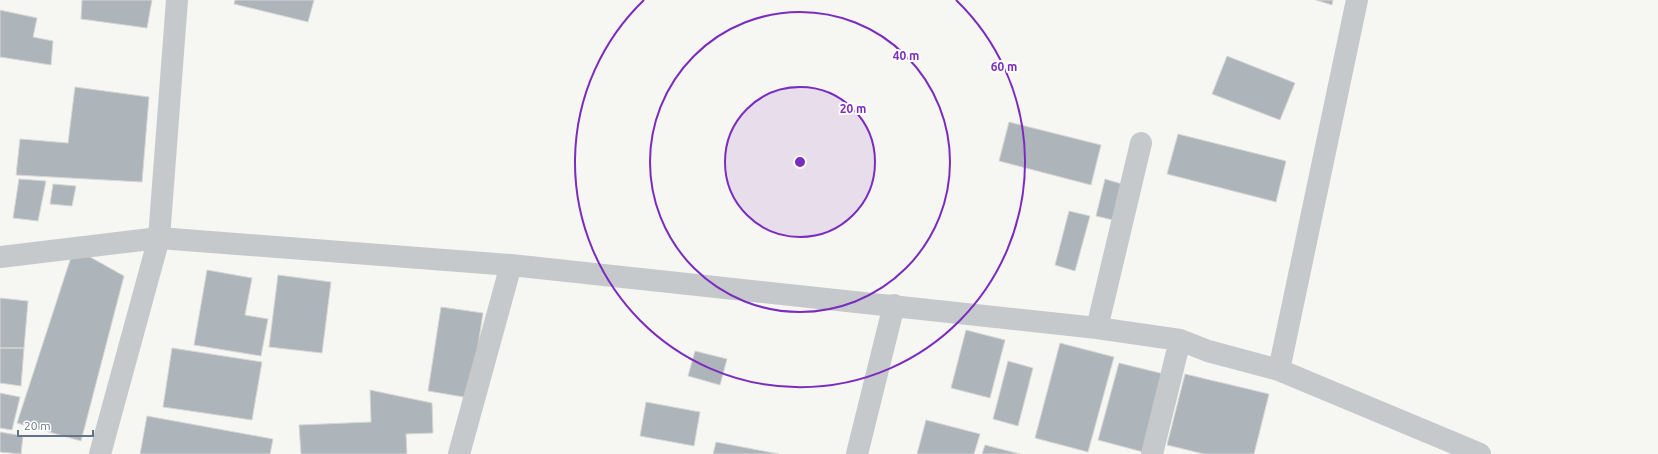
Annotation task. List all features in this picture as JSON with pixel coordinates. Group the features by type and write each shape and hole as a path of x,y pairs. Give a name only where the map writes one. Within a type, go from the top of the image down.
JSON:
{"street":[{"path":"100,454 159,238 177,0"},
{"path":"1279,370 1357,0"},
{"path":"1096,328 1141,143"},
{"path":"0,257 159,238 511,265 1096,328 1180,340 1208,351 1279,370 1480,454"},
{"path":"460,454 511,265"},
{"path":"857,454 894,306"},
{"path":"1152,454 1180,340"}],"building":[{"path":"82,0 152,0 147,28 81,19"},
{"path":"235,0 314,0 308,22 234,4"},
{"path":"1316,0 1333,0 1332,5"},
{"path":"0,10 37,18 33,37 53,41 51,65 0,57"},
{"path":"1227,56 1295,83 1280,120 1212,94"},
{"path":"75,87 149,97 142,182 16,175 20,139 68,143"},
{"path":"1009,122 1101,145 1091,185 999,161"},
{"path":"1178,134 1286,161 1276,202 1167,174"},
{"path":"19,179 46,181 38,221 13,218"},
{"path":"1105,179 1122,184 1113,220 1096,216"},
{"path":"53,184 76,186 72,206 50,204"},
{"path":"1069,211 1090,216 1075,271 1055,265"},
{"path":"74,248 124,276 81,441 17,423"},
{"path":"207,270 252,278 245,315 268,319 261,356 194,345"},
{"path":"278,275 331,282 322,353 269,347"},
{"path":"0,298 28,301 24,348 0,348"},
{"path":"441,307 483,313 470,398 428,391"},
{"path":"966,330 1005,340 990,398 951,388"},
{"path":"1060,343 1114,357 1088,452 1035,438"},
{"path":"0,348 24,348 21,386 0,383"},
{"path":"172,348 262,362 252,420 163,407"},
{"path":"695,351 727,359 720,385 688,376"},
{"path":"1008,361 1033,368 1018,426 993,419"},
{"path":"1119,363 1164,374 1143,452 1098,440"},
{"path":"1185,374 1269,394 1254,454 1204,454 1167,445"},
{"path":"370,390 432,403 433,433 406,434 407,454 301,454 299,425 371,422"},
{"path":"0,393 20,397 12,430 0,428"},
{"path":"646,402 700,412 694,446 640,436"},
{"path":"147,416 273,439 270,454 140,454"},
{"path":"926,420 980,434 974,454 917,454"},
{"path":"0,432 23,436 21,454 0,452"},
{"path":"716,442 779,454 713,454"},
{"path":"985,445 1020,454 982,454"}]}
